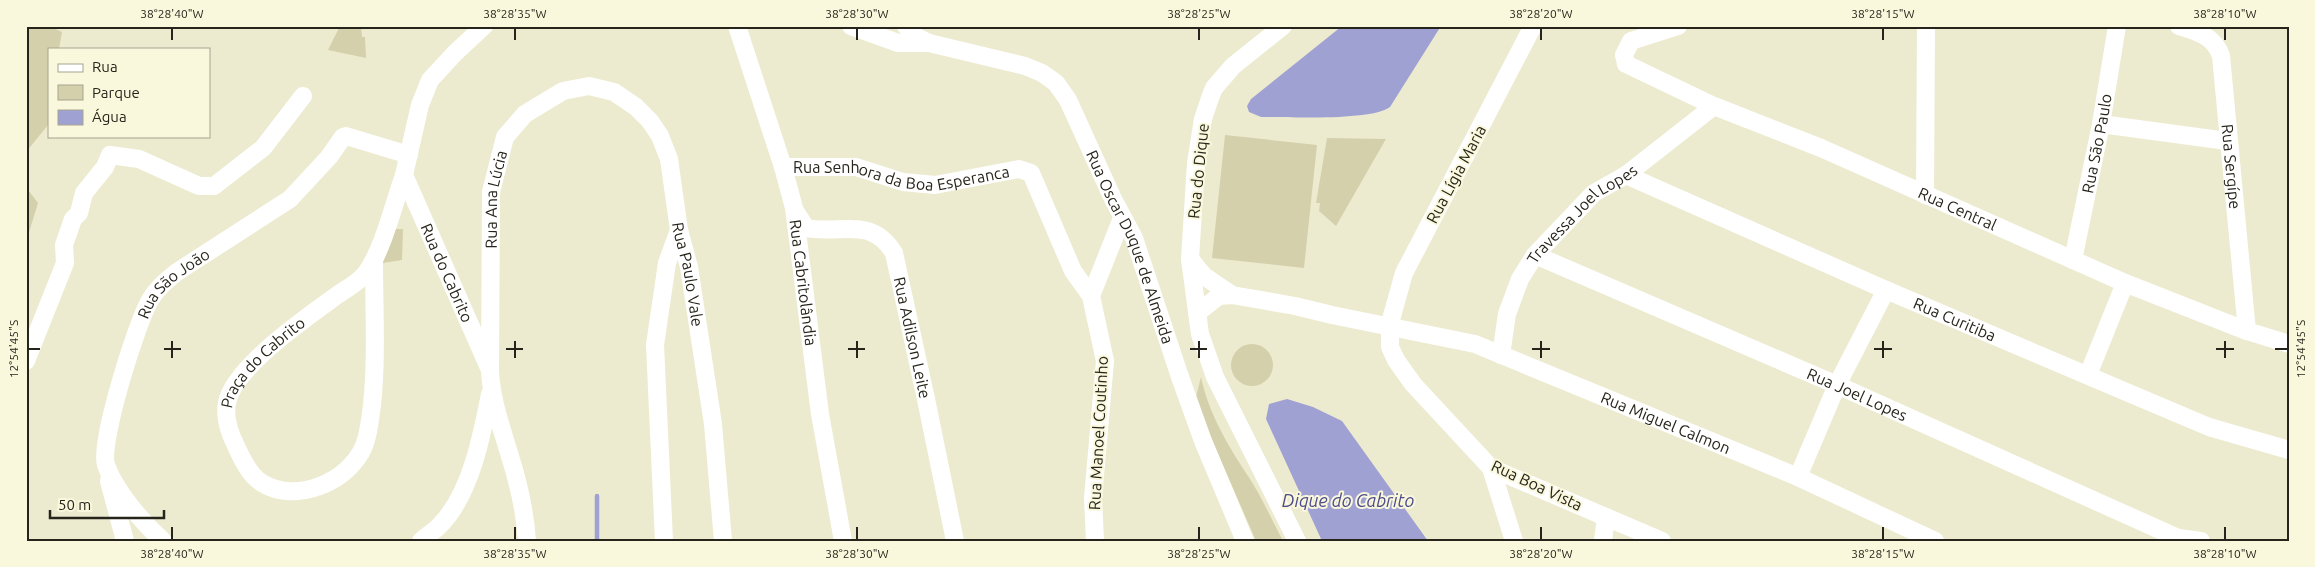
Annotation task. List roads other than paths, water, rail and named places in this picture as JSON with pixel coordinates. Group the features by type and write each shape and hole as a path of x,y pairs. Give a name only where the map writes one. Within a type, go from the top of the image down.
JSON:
{"street":[{"path":"404,175 420,105 430,80 484,26"},
{"name":"Rua Oscar Duque de Almeida","path":"851,26 898,43 929,43"},
{"name":"Rua Oscar Duque de Almeida","path":"906,26 913,35 929,43 1025,66 1050,77 1068,100 1122,218 1134,238 1187,396 1245,541"},
{"name":"Rua do Dique","path":"1283,26 1233,66 1214,88 1210,98 1204,114 1196,163 1190,259 1200,334 1215,377 1297,541"},
{"name":"Rua Lígia Maria","path":"1390,326 1404,273 1533,26"},
{"name":"Rua Central","path":"1678,26 1631,41 1624,55 1626,64 1714,106 1821,148 2125,283 2247,331 2289,344"},
{"path":"1925,195 1926,26"},
{"name":"Rua São Paulo","path":"2074,260 2117,26"},
{"name":"Rua Sergípe","path":"2179,26 2198,31 2218,47 2222,63 2227,141 2247,331"},
{"name":"Rua Cabritolândia","path":"739,27 794,208 820,414 843,541"},
{"name":"Rua Ana Lúcia","path":"490,370 491,192 505,137 525,114 563,91 581,86 607,89 632,104 650,121 666,151 672,173 679,230"},
{"path":"26,360 66,263 64,245 73,219 79,213 84,193 105,167 110,155 139,159 200,186 214,186 264,148 303,96"},
{"name":"Travessa Joel Lopes","path":"1500,355 1507,314 1520,279 1534,255 1594,193 1626,175 1714,106"},
{"path":"2100,124 2227,141"},
{"name":"Rua São João","path":"106,464 109,429 131,349 147,306 161,286 177,272 290,199 329,157 343,137 346,136 409,155"},
{"name":"Rua Senhora da Boa Esperanca","path":"783,167 856,167 903,182 935,184 1020,169 1026,170 1034,178 1073,271 1091,296"},
{"name":"Praça do Cabrito","path":"374,262 359,280 312,313 244,371 232,386 226,403 226,419 234,442 242,460 260,482 276,490 293,491 321,486 346,471 364,446 368,431 376,370 374,262 404,175"},
{"name":"Rua do Cabrito","path":"404,175 490,370 491,391 526,521 527,541"},
{"name":"Rua Curitiba","path":"1626,175 1886,290 2209,427 2289,450"},
{"name":"Rua Adilson Leite","path":"794,208 806,228 865,230 879,236 894,253 926,399 954,541"},
{"path":"1091,296 1122,218"},
{"name":"Rua Paulo Vale","path":"664,541 655,345 668,263 679,230"},
{"name":"Rua Paulo Vale","path":"679,230 689,267 713,424 723,541"},
{"name":"Rua Joel Lopes","path":"1534,255 1837,385 2174,539 2201,541"},
{"path":"1190,259 1204,276 1232,295"},
{"path":"2088,375 2125,283"},
{"path":"1798,477 1837,385 1886,290"},
{"path":"1196,313 1219,296 1232,295"},
{"name":"Rua Miguel Calmon","path":"1232,295 1295,306 1475,344 1798,477 1935,541"},
{"name":"Rua Manoel Coutinho","path":"1091,296 1105,361 1093,498 1095,541"},
{"name":"Rua Boa Vista","path":"1390,326 1389,333 1392,353 1409,378 1491,468 1662,541"},
{"path":"421,541 442,523 462,491 482,436 491,391"},
{"path":"106,464 112,495 125,541"},
{"path":"106,464 135,512 163,541"},
{"path":"1491,468 1514,541"},
{"path":"1603,541 1606,517"}],"water":[{"path":"1342,26 1441,26 1390,107 1366,114 1309,118 1261,117 1249,112 1247,106 1251,99"},
{"name":"Dique do Cabrito","path":"1287,399 1313,407 1342,421 1428,541 1322,541 1266,419 1269,404"}],"waterway":[{"path":"597,496 597,541"}]}
